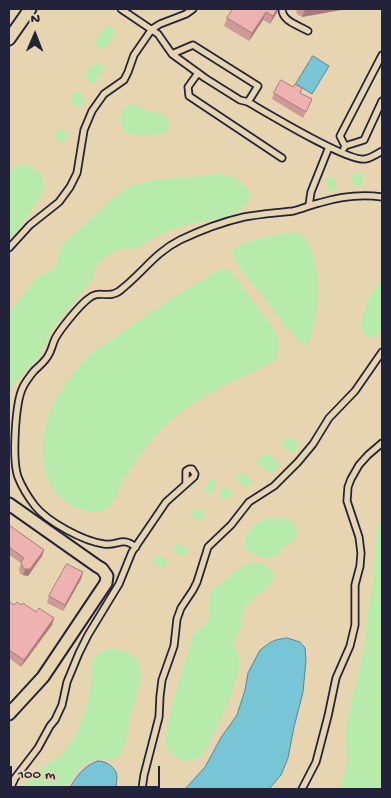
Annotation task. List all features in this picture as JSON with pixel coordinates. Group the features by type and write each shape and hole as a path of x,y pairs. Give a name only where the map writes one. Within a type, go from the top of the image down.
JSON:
{"street":[{"path":"9,39 30,9"},
{"path":"9,504 102,570 107,579 43,677 9,714"}],"lane":[{"path":"121,9 158,34 172,54 198,73 240,100 248,102 329,147 343,149 364,140 382,101"},
{"path":"9,248 30,225 59,202 70,187 77,173 84,130 92,111 104,94 124,80 134,55 152,30 160,24 186,14 193,9"},
{"path":"283,9 283,16 308,31"},
{"path":"172,54 193,45 258,86 248,102"},
{"path":"382,55 340,136 343,149 349,156 365,159 382,151"},
{"path":"198,73 188,87 189,96 282,158"},
{"path":"309,205 311,192 329,147"},
{"path":"136,547 124,541 104,544 72,533 52,522 30,498 18,477 16,464 18,412 21,391 30,376 48,356 58,334 88,298 97,294 118,292 162,250 179,240 220,223 293,210 353,196 382,197"},
{"path":"142,789 159,716 162,680 174,646 177,619 181,608 197,582 208,547 231,524 245,506 274,486 298,462 313,444 328,418 359,385 382,352"},
{"path":"302,789 316,762 336,678 350,646 355,625 355,584 361,554 358,532 347,500 348,487 359,465 382,443"},
{"path":"10,789 18,773 38,748 55,720 62,706 67,682 78,653 119,584 129,559 166,502 186,484"}],"green space":[{"path":"107,25 117,32 104,50 94,43"},
{"path":"96,61 105,68 94,84 84,76"},
{"path":"76,91 86,98 79,108 69,101"},
{"path":"132,104 163,115 170,123 168,131 147,136 126,132 120,120 125,108"},
{"path":"60,128 69,134 62,143 54,137"},
{"path":"20,164 30,166 38,171 44,181 44,185 35,205 9,241 9,174"},
{"path":"362,173 364,185 353,186 351,174"},
{"path":"219,174 232,177 244,184 249,194 244,207 232,214 173,229 139,247 118,251 103,259 97,266 91,281 53,328 37,359 18,379 9,393 9,313 37,277 50,272 56,266 63,243 113,198 136,184"},
{"path":"335,177 337,189 328,191 326,178"},
{"path":"295,232 303,236 307,241 314,259 318,283 315,320 309,343 304,345 286,327 244,274 232,252 243,244 252,241"},
{"path":"226,269 234,274 274,330 278,344 277,358 207,395 168,423 135,461 108,508 103,511 92,512 75,507 65,501 54,490 47,477 43,447 47,420 58,395 66,383 93,352 182,292 217,271"},
{"path":"382,274 382,330 375,338 368,337 363,333 363,314"},
{"path":"287,436 299,444 293,454 281,445"},
{"path":"265,452 280,463 272,474 256,463"},
{"path":"241,472 253,481 248,488 235,479"},
{"path":"210,479 217,483 211,494 204,491"},
{"path":"224,486 233,491 227,500 219,495"},
{"path":"194,508 205,513 201,521 190,516"},
{"path":"276,517 285,518 293,523 297,529 295,538 271,558 262,557 245,550 246,537 253,526 264,520"},
{"path":"382,517 382,786 381,789 340,789 347,761 347,722 364,649 373,582 376,539"},
{"path":"177,543 188,549 183,557 172,550"},
{"path":"157,555 167,561 163,569 152,563"},
{"path":"255,562 267,566 274,576 269,585 244,610 241,627 234,642 238,653 239,666 229,701 204,753 195,760 181,760 170,752 165,740 174,698 193,636 209,619 211,591 244,565"},
{"path":"110,649 125,652 134,657 139,665 141,675 122,752 114,759 94,760 86,763 76,773 66,789 22,789 29,778 62,754 71,744 86,705 91,686 94,659 104,650"}],"water":[{"path":"313,56 329,66 312,94 296,84"},
{"path":"287,638 300,642 305,648 306,660 303,692 288,758 281,775 269,789 185,789 205,767 222,736 237,715 248,673 260,650 271,642"},
{"path":"98,761 107,763 115,770 117,776 116,789 69,789 85,768"}],"building":[{"path":"233,9 277,9 273,16 266,12 252,33 227,18"},
{"path":"281,80 293,87 295,84 302,88 300,93 312,99 306,112 274,93"},
{"path":"9,525 44,550 30,569 23,568 21,562 24,558 9,547"},
{"path":"67,564 83,572 65,605 49,596"},
{"path":"9,601 14,605 17,602 21,605 23,603 36,612 39,608 54,618 24,660 9,650"}]}
